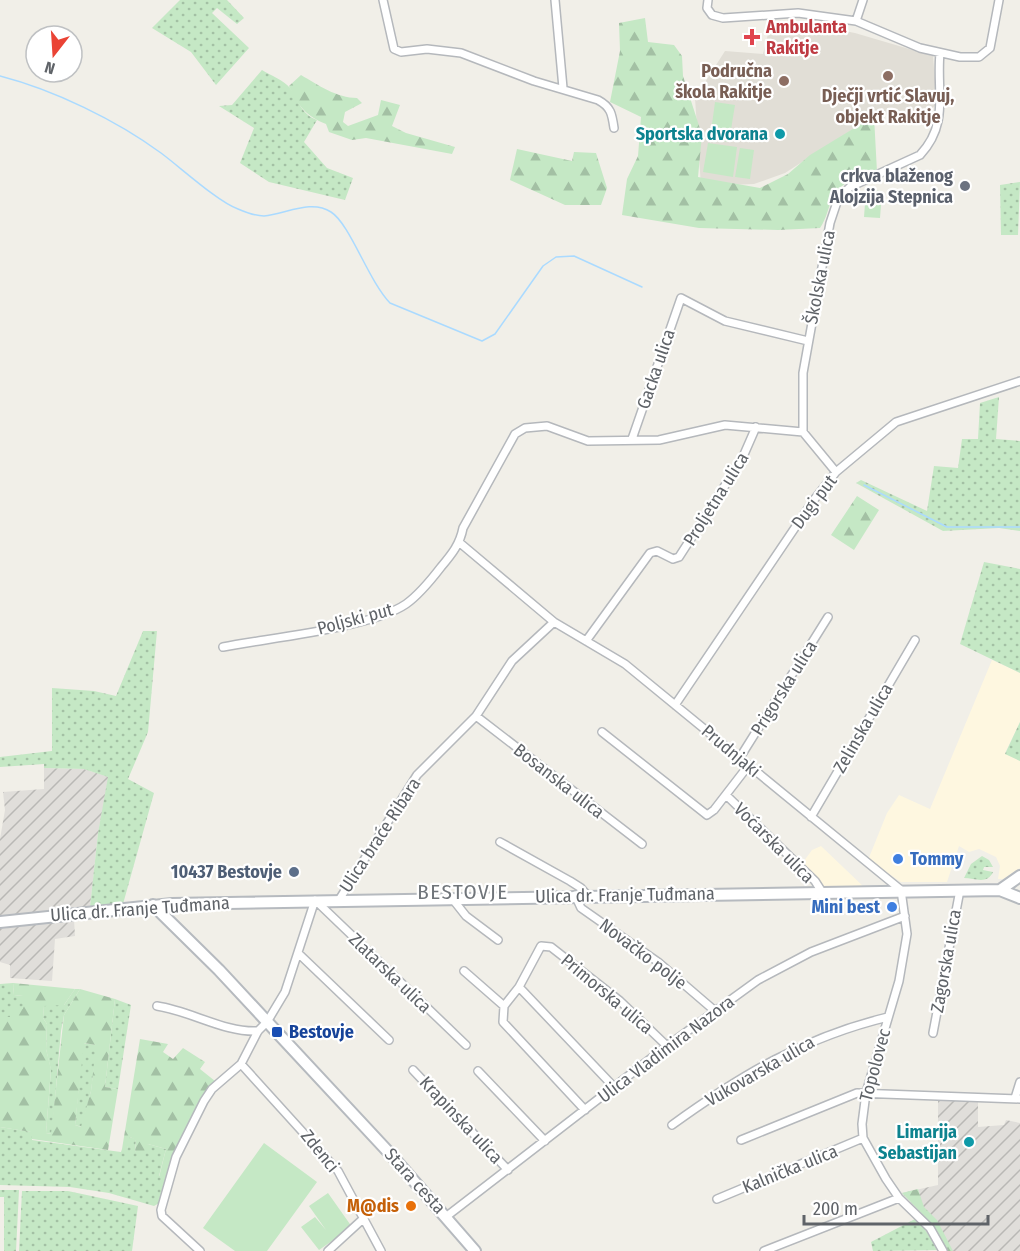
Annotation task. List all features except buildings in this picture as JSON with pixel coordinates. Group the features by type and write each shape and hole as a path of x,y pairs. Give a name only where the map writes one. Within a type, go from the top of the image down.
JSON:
{"main road":[{"path":"1000,890 1016,878"},
{"path":"1016,878 1011,888 1017,896"},
{"name":"Ulica dr. Franje Tuđmana","path":"0,922 153,905 315,900 901,890 1000,890 1017,896"},
{"path":"153,905 194,943 267,1022"},
{"name":"Stara cesta","path":"267,1022 447,1216 475,1251"}],"street":[{"path":"383,0 394,49 401,52 427,49 461,53 534,81 563,88 607,105 612,112 614,128"},
{"path":"555,0 563,88"},
{"path":"708,0 707,8 712,15 723,18 798,13 856,21 920,48 960,57 985,55 993,39 999,0"},
{"path":"856,21 862,0"},
{"name":"Školska ulica","path":"803,432 803,373 830,223 838,199 850,187 920,155 929,146 940,109 940,53"},
{"name":"Gacka ulica","path":"632,439 681,298 725,321 808,341"},
{"name":"Dugi put","path":"675,705 813,501 836,472 896,422 1020,381"},
{"path":"554,622 460,543 463,528 518,431 548,426 588,441 659,440 725,424 803,432 836,472"},
{"name":"Proljetna ulica","path":"586,641 650,553 657,552 667,558 679,557 742,459 756,427"},
{"name":"Poljski put","path":"223,647 351,623 391,612 423,589 460,543"},
{"name":"Prigorska ulica","path":"739,759 828,617"},
{"name":"Prudnjaki","path":"554,622 625,663 901,890"},
{"name":"Ulica braće Ribara","path":"339,900 417,775 476,716 512,661 554,622"},
{"name":"Zelinska ulica","path":"811,817 915,639"},
{"name":"Bosanska ulica","path":"476,716 642,844"},
{"path":"602,732 703,814 710,814 748,766"},
{"name":"Voćarska ulica","path":"726,795 754,825 815,881 822,892"},
{"name":"Novačko polje","path":"500,842 561,874 581,888 581,908 658,962 715,1011"},
{"name":"Topolovec","path":"901,890 907,934 899,981 866,1093 862,1124 863,1138 875,1162 899,1198 930,1228 943,1251"},
{"name":"Zagorska ulica","path":"933,1033 960,890"},
{"path":"451,897 466,916 498,940"},
{"path":"200,1251 166,1221 161,1210 176,1157 204,1101 212,1089 241,1064 258,1031 267,1022 285,992 315,900"},
{"name":"Zlatarska ulica","path":"315,900 466,1045"},
{"name":"Ulica Vladimira Nazora","path":"447,1216 667,1046 789,961 905,916"},
{"name":"Primorska ulica","path":"519,987 541,946 545,944 620,1001 667,1046"},
{"path":"298,953 389,1040"},
{"path":"464,971 504,1006"},
{"path":"585,1110 503,1022 504,1006 519,987 614,1087"},
{"path":"157,1006 238,1030 258,1031"},
{"name":"Vukovarska ulica","path":"672,1125 712,1096 789,1051 823,1035 888,1017"},
{"name":"Zdenci","path":"241,1064 328,1159 381,1251"},
{"name":"Krapinska ulica","path":"413,1070 508,1170"},
{"path":"478,1071 545,1141"},
{"path":"741,1140 857,1093 1018,1099 1020,1082"},
{"name":"Kalnička ulica","path":"717,1199 863,1138"},
{"path":"764,1251 899,1198"},
{"path":"328,1251 364,1218"}],"shaded area":[{"path":"771,22 803,23 855,33 933,56 937,104 926,114 875,115 785,173 754,184 701,186 695,98 725,51 763,54"},
{"path":"992,660 1020,673 1020,722 1005,753 1020,761 1020,868 1003,879 998,879 1000,866 996,857 979,849 969,852 959,846 947,882 901,882 868,860 887,813 899,795 930,809"},
{"path":"44,768 84,769 109,777 98,833 90,907 0,916 0,839 5,810 3,792 44,789"},
{"path":"821,846 865,888 825,889 801,865 812,850"},
{"path":"74,920 75,936 55,939 52,981 10,978 10,965 0,962 0,929"},
{"name":"Limarija Sebastijan","path":"938,1099 978,1101 978,1127 1004,1125 1006,1120 1020,1123 1020,1251 947,1251 932,1224 902,1193 938,1185"}],"green space":[{"path":"180,0 227,0 244,18 237,24 217,8 212,13 249,48 216,85 191,52 152,28"},
{"path":"645,18 648,42 674,45 682,56 683,76 702,135 698,177 760,188 788,174 810,155 874,116 877,172 852,180 841,187 833,197 820,228 778,230 699,228 622,215 627,179 638,156 641,117 610,102 620,51 619,23"},
{"path":"262,70 288,85 304,111 317,120 304,142 327,168 353,178 345,200 269,182 240,163 254,128 219,106 232,105"},
{"path":"301,75 342,96 357,98 362,103 345,112 343,122 348,126 378,115 381,100 400,105 392,126 406,133 455,147 452,154 366,138 352,140 329,132 326,124 308,114 292,93 289,86"},
{"path":"715,102 735,105 729,142 710,139"},
{"path":"708,143 737,147 733,177 703,172"},
{"path":"740,148 754,150 750,179 735,177"},
{"path":"517,149 572,161 574,152 596,153 607,188 601,205 565,205 510,180"},
{"path":"1020,182 1018,235 1001,235 1000,185"},
{"path":"866,190 882,191 880,218 864,217"},
{"path":"999,397 996,439 1020,441 1020,531 999,528 943,531 856,483 861,480 927,511 934,466 958,468 962,439 978,439 980,403"},
{"path":"857,496 879,510 854,550 831,535"},
{"path":"984,562 1020,569 1020,673 960,644"},
{"path":"143,631 157,631 148,732 128,779 154,793 123,904 90,907 98,833 108,777 84,769 44,768 44,764 0,767 0,757 52,751 52,688 94,691 116,696"},
{"path":"1020,722 1020,761 1005,754"},
{"path":"982,856 989,860 993,867 984,867 983,870 993,872 990,876 984,880 964,878 971,864"},
{"path":"13,983 14,995 23,996 23,1009 10,1017 0,1017 0,984"},
{"path":"13,983 75,989 64,1005 44,1006 43,1018 47,1024 46,1049 51,1069 46,1133 51,1134 64,1015 80,989 115,999 105,1087 118,1089 108,1150 32,1139 31,1132 0,1127 0,1017 10,1017 10,1009 23,1009 23,996 14,995","holes":["84,1043 96,1045 91,1091 81,1127 75,1125"]},
{"path":"75,989 80,989 64,1015 61,1031 52,1134 46,1133 51,1070 46,1049 47,1024 43,1018 44,1005 64,1005"},
{"path":"115,999 131,1005 118,1089 105,1087"},
{"path":"140,1039 168,1044 163,1052 173,1059 183,1048 205,1062 200,1069 215,1081 167,1179 159,1177 166,1149 148,1144 143,1154 135,1153 136,1140 130,1137 127,1150 122,1149"},
{"path":"83,1043 97,1045 91,1091 82,1127 75,1125"},
{"path":"0,1127 32,1132 32,1140 121,1152 122,1149 127,1149 129,1137 136,1139 135,1153 148,1144 166,1149 159,1176 167,1179 161,1202 154,1206 109,1193 70,1187 0,1185"},
{"path":"264,1143 317,1182 267,1251 235,1251 203,1228"},
{"path":"918,1189 924,1207 937,1220 953,1251 947,1251 932,1224 902,1193"},
{"path":"0,1190 19,1190 16,1251 4,1251 4,1197 0,1197"},
{"path":"22,1191 68,1191 138,1206 132,1251 19,1251"},
{"path":"328,1193 352,1227 319,1250 301,1227 315,1217 326,1230 309,1206"},
{"path":"917,1218 939,1250 873,1251 871,1242"}],"waterway":[{"path":"0,76 42,89 105,118 161,153 220,199 241,210 264,216 307,207 323,208 331,212 345,228 374,281 390,303 482,341 495,334 543,266 556,257 574,256 642,287"},
{"path":"864,485 947,527 1020,527"}],"place":[{"name":"Ambulanta Rakitje","path":"752,37"},
{"name":"Dječji vrtić Slavuj, objekt Rakitje","path":"888,76"},
{"name":"Područna škola Rakitje","path":"784,81"},
{"name":"Sportska dvorana","path":"780,134"},
{"name":"crkva blaženog Alojzija Stepnica","path":"965,186"},
{"name":"Tommy","path":"898,859"},
{"name":"10437 Bestovje","path":"294,872"},
{"name":"Mini best","path":"892,907"},
{"name":"Bestovje","path":"277,1032"},
{"name":"Limarija Sebastijan","path":"969,1142"},
{"name":"M@dis","path":"411,1206"}],"district":[{"name":"BESTOVJE","path":"463,892"}]}
